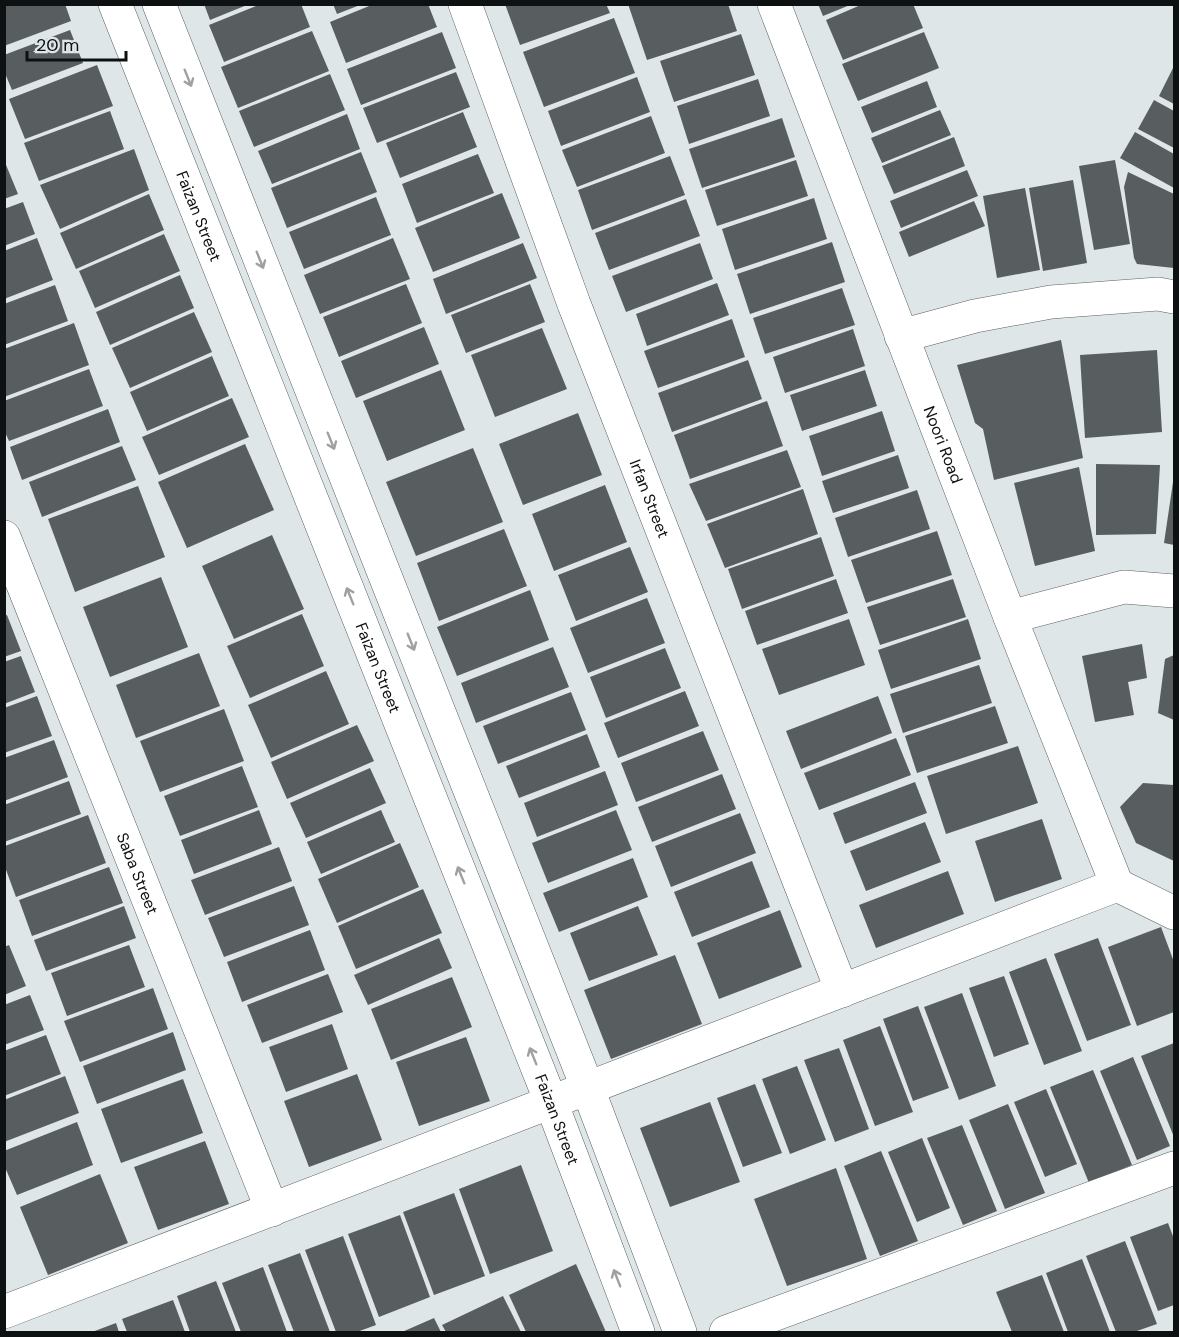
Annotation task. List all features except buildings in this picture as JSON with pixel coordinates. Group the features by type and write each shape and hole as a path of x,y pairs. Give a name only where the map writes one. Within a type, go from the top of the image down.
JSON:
{"street":[{"name":"Faizan Street","path":"115,4 551,1102 638,1332"},
{"path":"159,4 588,1089 680,1332"},
{"name":"Irfan Street","path":"465,4 574,304 842,991"},
{"name":"Noori Road","path":"774,4 1010,617 1117,885"},
{"path":"901,336 975,316 1051,303 1158,294 1174,297"},
{"name":"Saba Street","path":"4,537 272,1210"},
{"path":"1010,617 1124,587 1174,591"},
{"path":"4,1312 1117,885 1174,913"},
{"path":"726,1332 1174,1168"}]}
